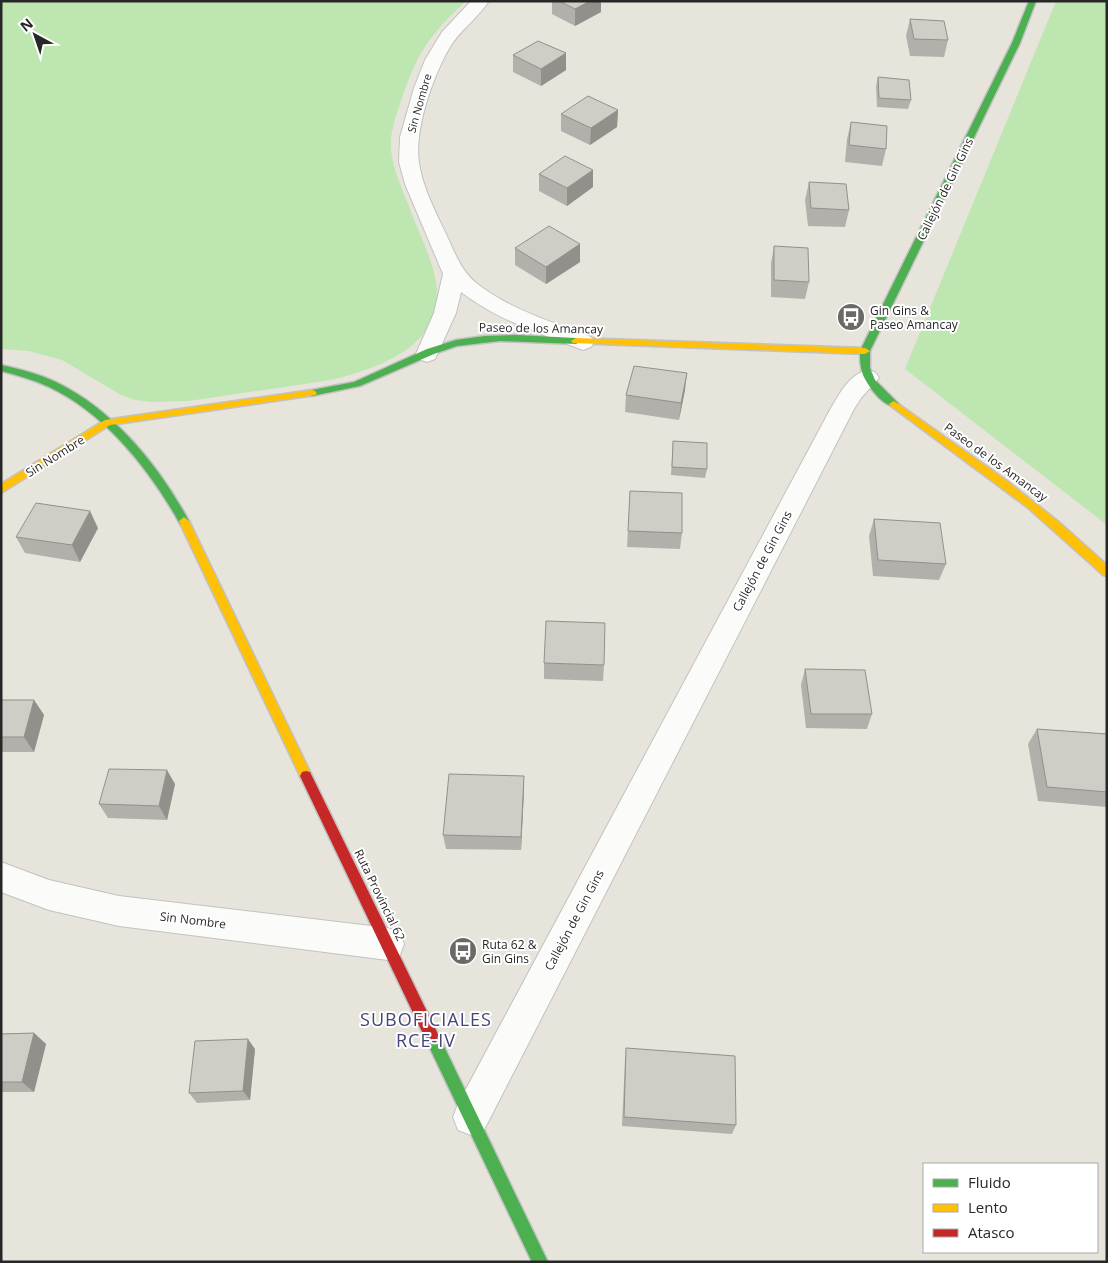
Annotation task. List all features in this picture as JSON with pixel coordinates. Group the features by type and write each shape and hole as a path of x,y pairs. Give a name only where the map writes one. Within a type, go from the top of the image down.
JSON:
{"main road":[{"name":"Callejón de Gin Gins","path":"866,365 1016,43 1033,1"},
{"name":"Paseo de los Amancay","path":"108,422 341,389 370,380 427,354 456,344 488,339 583,342 866,365 874,387 892,404 1021,495 1050,518 1107,572"},
{"name":"Ruta Provincial 62","path":"1,368 33,376 76,396 108,422 156,475 194,540 540,1262"},
{"name":"Sin Nombre","path":"1,489 108,422"}],"street":[{"name":"Sin Nombre","path":"481,1 451,31 431,62 408,141 408,156 416,185 454,274 476,294 491,303 583,342"},
{"path":"427,354 445,313 454,274"},
{"name":"Callejón de Gin Gins","path":"471,1117 866,365"},
{"name":"Sin Nombre","path":"1,878 49,895 118,911 388,944"}],"green space":[{"path":"1,1 466,1 442,25 418,59 398,109 391,137 392,156 396,172 427,251 435,277 437,300 432,320 422,336 408,349 390,359 351,375 331,380 189,401 152,402 135,400 121,395 62,360 28,351 1,349"},
{"path":"1056,1 1107,1 1107,525 905,369"}],"building":[{"path":"559,1 590,1 575,9"},
{"path":"910,19 944,21 948,40 914,39"},
{"path":"538,41 566,53 541,69 513,55"},
{"path":"878,77 909,80 911,100 879,98"},
{"path":"588,96 618,110 591,128 561,114"},
{"path":"851,122 887,126 886,149 849,145"},
{"path":"565,156 593,170 567,188 539,174"},
{"path":"809,182 846,184 849,210 811,208"},
{"path":"549,226 580,244 546,267 515,248"},
{"path":"774,246 808,248 809,282 774,280"},
{"path":"634,366 687,373 681,403 626,395"},
{"path":"673,441 707,443 707,469 672,467"},
{"path":"630,491 682,493 682,533 628,531"},
{"path":"36,503 90,511 72,545 16,537"},
{"path":"874,519 940,523 946,564 878,560"},
{"path":"546,621 605,623 604,665 544,663"},
{"path":"805,669 865,670 872,714 811,714"},
{"path":"1,700 34,700 24,737 1,737"},
{"path":"1037,729 1107,734 1107,792 1047,787"},
{"path":"109,769 167,770 159,806 99,804"},
{"path":"449,774 524,776 521,837 443,835"},
{"path":"34,1033 22,1082 1,1082 1,1034"},
{"path":"248,1039 243,1091 189,1093 195,1041"},
{"path":"626,1048 735,1056 736,1125 624,1117"}],"traffic: fast":[{"path":"894,404 881,394 871,382 866,368 865,351 1016,43 1033,1"},
{"path":"312,393 340,389 357,384 443,347 470,340 500,338 576,341"},
{"path":"1,368 52,384 95,412 113,428 146,465 174,503 184,521"},
{"path":"431,1035 540,1262"}],"traffic: slow":[{"path":"576,341 865,351"},
{"path":"1,489 108,422 312,393"},
{"path":"894,404 1031,504 1107,572"},
{"path":"184,521 306,776"}],"traffic: jam":[{"path":"306,776 431,1035"}],"place":[{"name":"Gin Gins & Paseo Amancay","path":"851,317"},
{"name":"Ruta 62 & Gin Gins","path":"463,951"}],"district":[{"name":"SUBOFICIALES RCE-IV","path":"426,1029"}]}
